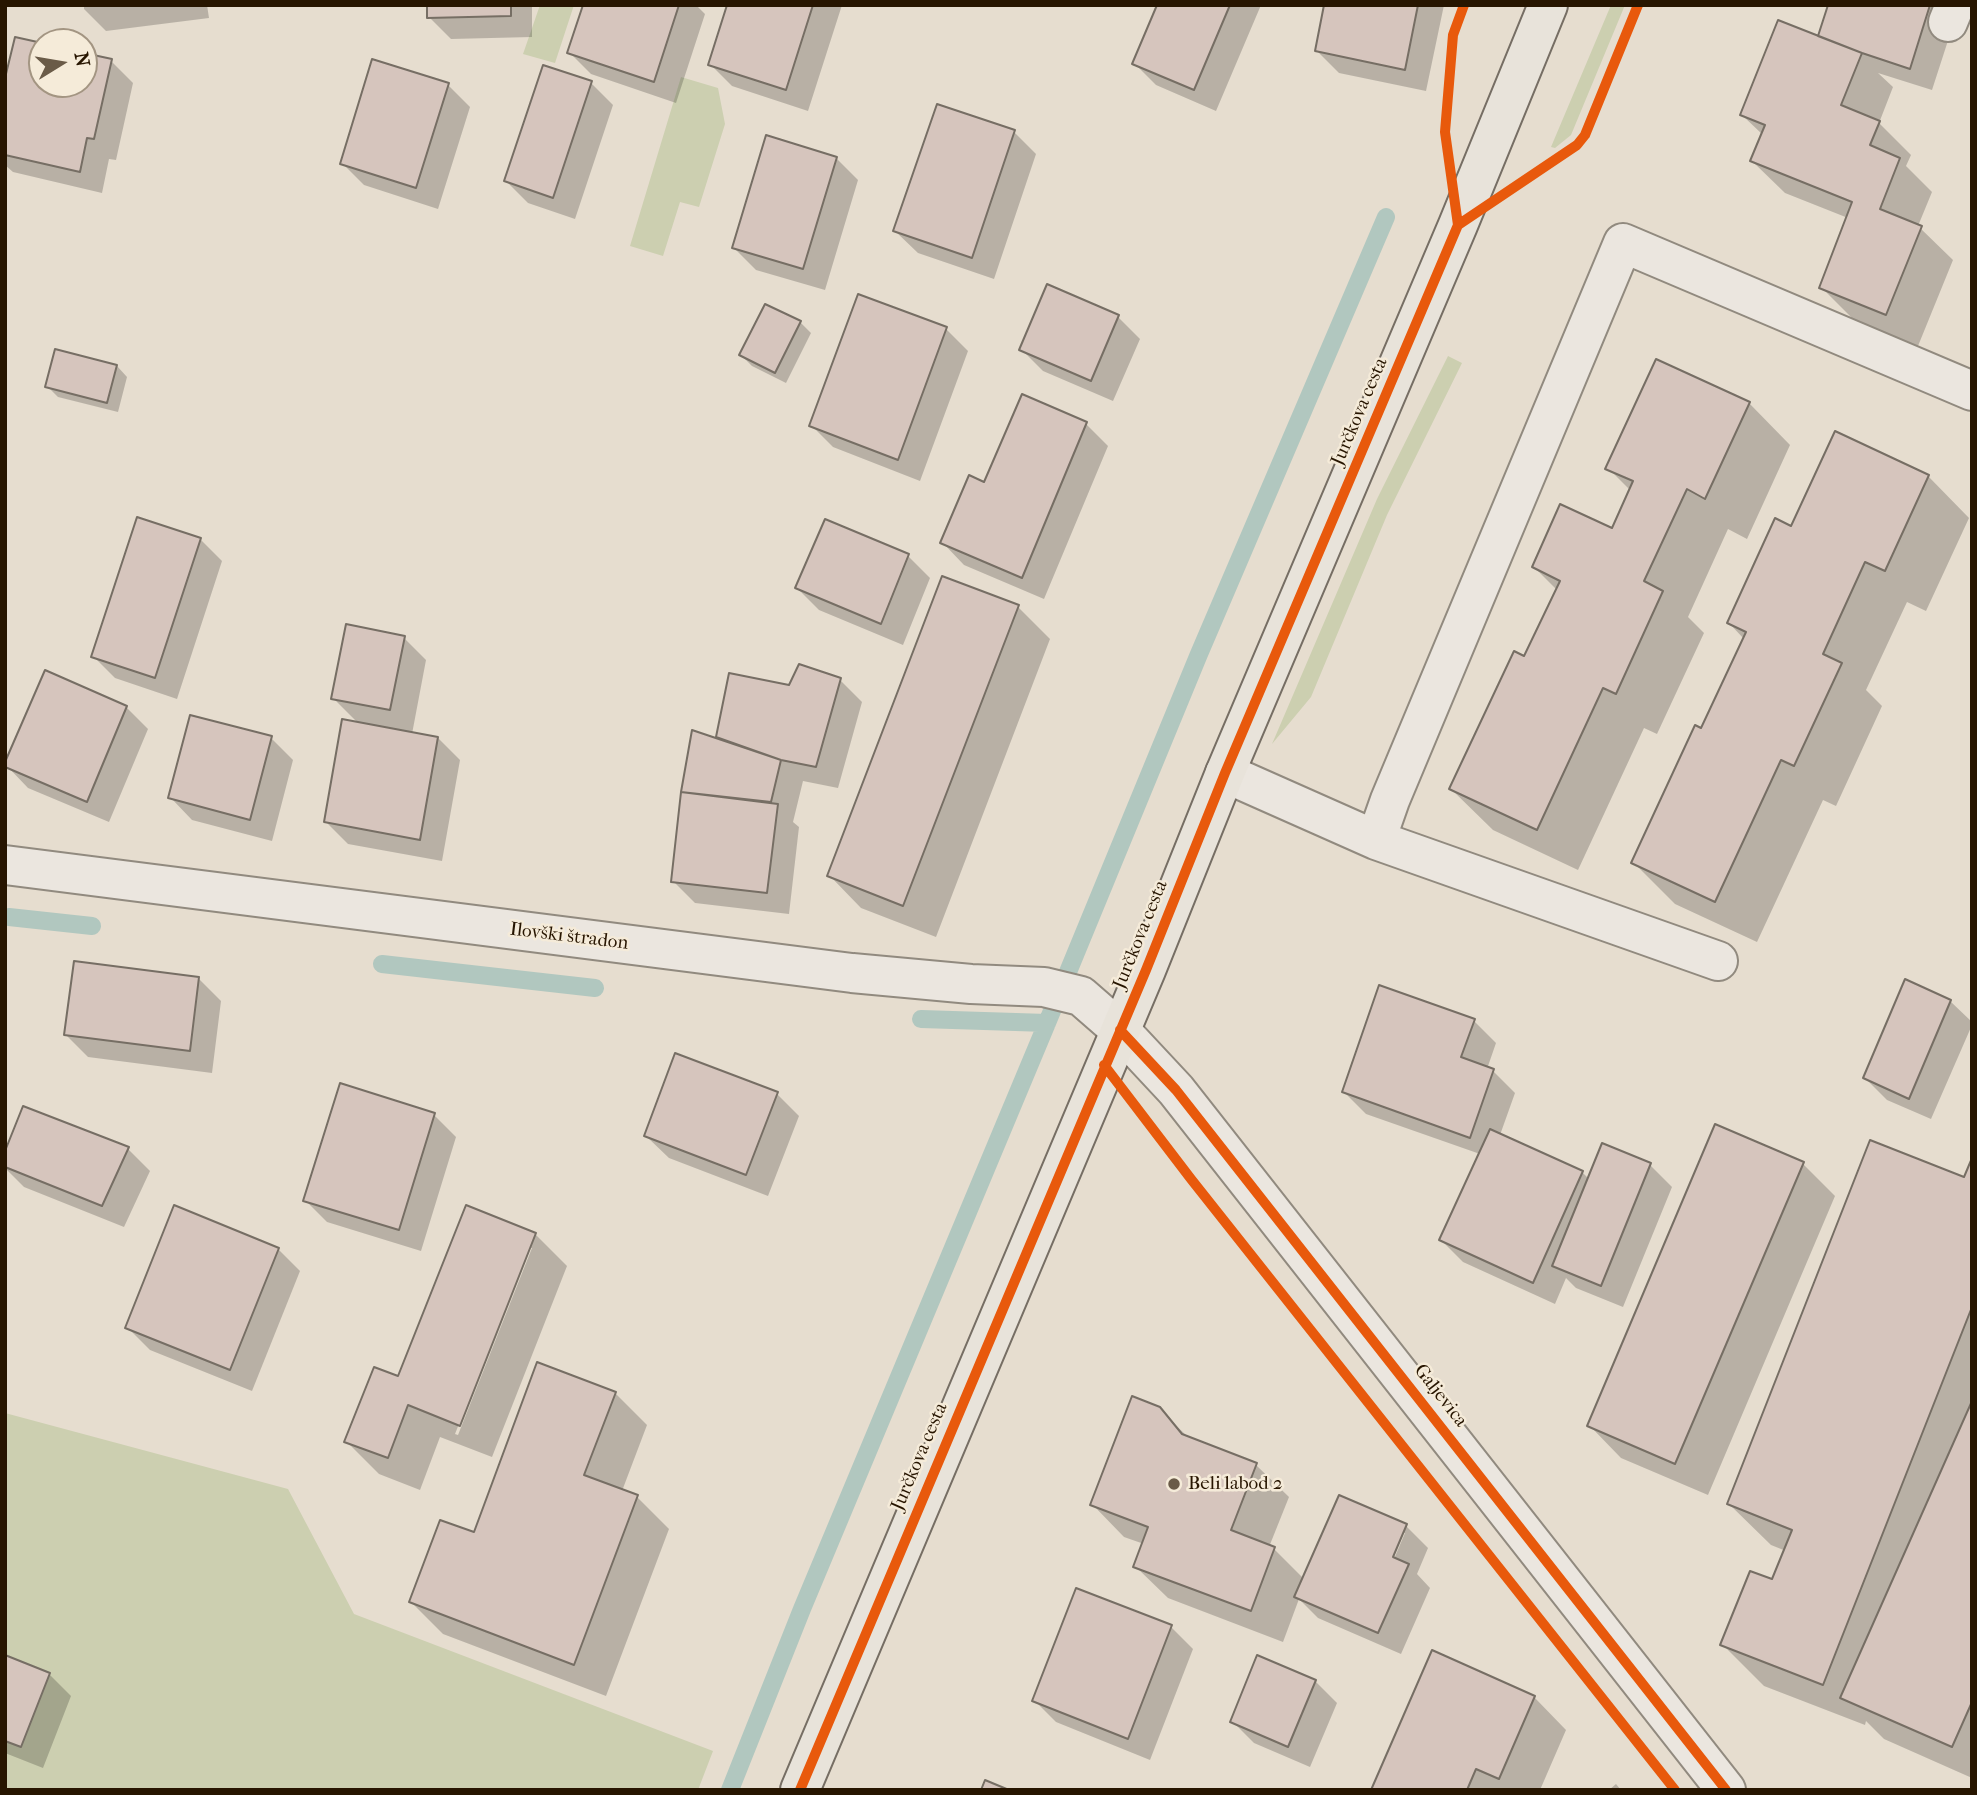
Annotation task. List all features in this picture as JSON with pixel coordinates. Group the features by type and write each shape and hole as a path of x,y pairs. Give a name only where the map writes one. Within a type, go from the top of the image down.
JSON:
{"main road":[{"name":"Jurčkova cesta","path":"800,1790 1548,5"}],"street":[{"path":"1376,840 1390,800 1623,243 1972,391"},
{"path":"1225,773 1376,840 1718,961"},
{"name":"Ilovški štradon","path":"5,865 852,973 971,984 1044,987 1081,996 1120,1030"},
{"name":"Galjevica","path":"1120,1030 1176,1090 1726,1790"}],"green space":[{"path":"540,5 574,5 555,63 523,54"},
{"path":"1611,5 1625,5 1571,135 1555,148 1551,147"},
{"path":"681,77 718,88 725,124 699,207 680,202 663,256 630,246"},
{"path":"1448,356 1462,363 1387,515 1311,697 1272,744 1377,499"},
{"path":"5,1413 288,1489 354,1614 713,1751 698,1790 5,1790"}],"building":[{"path":"427,5 511,5 511,16 427,18"},
{"path":"583,5 679,5 654,82 567,53"},
{"path":"727,5 813,5 786,90 708,65"},
{"path":"1157,5 1230,5 1194,90 1132,64"},
{"path":"1324,5 1418,5 1405,70 1315,51"},
{"path":"1828,5 1930,5 1910,69 1818,36"},
{"path":"1778,20 1862,53 1841,105 1880,121 1870,145 1900,158 1880,209 1922,226 1886,315 1819,288 1852,202 1750,161 1765,125 1740,115"},
{"path":"15,37 28,40 28,98 98,98 98,56 112,59 94,139 87,138 80,172 5,155 5,78"},
{"path":"372,59 449,83 416,188 340,164"},
{"path":"543,65 592,81 553,198 504,181"},
{"path":"937,104 1015,130 972,258 893,231"},
{"path":"766,135 837,157 803,269 732,248"},
{"path":"1047,284 1119,315 1091,381 1019,350"},
{"path":"858,294 947,327 898,460 809,426"},
{"path":"765,304 801,321 775,373 739,355"},
{"path":"55,349 117,365 107,403 45,387"},
{"path":"1656,359 1750,402 1705,499 1687,489 1644,581 1663,591 1616,694 1603,688 1537,830 1449,789 1514,651 1524,656 1560,581 1532,567 1560,504 1612,528 1633,481 1605,469"},
{"path":"1022,394 1087,422 1022,578 940,543 969,475 984,482"},
{"path":"1835,431 1929,475 1885,571 1865,562 1823,654 1842,663 1794,766 1781,760 1715,902 1631,863 1695,725 1701,728 1746,632 1727,623 1775,518 1791,526"},
{"path":"137,517 201,538 155,678 91,657"},
{"path":"825,519 909,554 881,624 795,588"},
{"path":"942,576 1019,605 903,906 827,876"},
{"path":"346,624 405,636 390,710 331,699"},
{"path":"799,664 841,678 816,767 781,760 716,737 729,673 789,685"},
{"path":"45,670 127,706 87,802 5,767"},
{"path":"190,715 272,736 250,820 168,798"},
{"path":"342,719 438,737 420,840 324,822"},
{"path":"692,730 781,760 771,802 681,792"},
{"path":"681,792 778,804 767,893 671,882"},
{"path":"74,961 199,977 190,1051 64,1035"},
{"path":"1905,979 1951,1000 1909,1099 1863,1078"},
{"path":"1379,985 1475,1019 1461,1057 1494,1069 1470,1138 1342,1092"},
{"path":"675,1053 778,1092 746,1175 644,1136"},
{"path":"340,1083 435,1113 399,1230 303,1201"},
{"path":"23,1106 129,1147 102,1206 5,1167 5,1151"},
{"path":"1715,1124 1804,1162 1675,1464 1587,1426"},
{"path":"1490,1129 1583,1171 1533,1283 1439,1240"},
{"path":"1870,1140 1964,1177 1972,1158 1972,1307 1823,1685 1720,1645 1750,1571 1772,1579 1792,1530 1727,1504"},
{"path":"1602,1143 1651,1163 1601,1286 1552,1266"},
{"path":"174,1205 279,1248 230,1370 125,1328"},
{"path":"466,1205 536,1233 460,1426 408,1405 388,1458 344,1442 374,1367 398,1376"},
{"path":"537,1362 616,1392 584,1475 638,1495 574,1665 409,1602 440,1520 474,1532"},
{"name":"Beli labod 2","path":"1132,1396 1160,1407 1182,1434 1257,1463 1231,1530 1275,1547 1251,1611 1133,1567 1148,1527 1090,1505"},
{"path":"1972,1401 1972,1702 1952,1747 1840,1698"},
{"path":"1339,1495 1407,1524 1393,1557 1409,1564 1378,1633 1294,1597"},
{"path":"1076,1588 1172,1625 1128,1739 1032,1701"},
{"path":"1432,1650 1535,1696 1499,1779 1476,1769 1467,1790 1371,1790"},
{"path":"5,1655 50,1673 21,1747 5,1741"},
{"path":"1257,1655 1316,1680 1288,1747 1230,1722"},
{"path":"985,1780 1009,1790 981,1790"}],"waterway":[{"path":"730,1790 802,1609 1199,654 1386,217"},
{"path":"9,917 92,926"},
{"path":"382,964 595,988"},
{"path":"921,1019 1047,1023"}],"cycle path":[{"path":"800,1790 1146,970 1225,773 1458,225 1445,132 1453,35 1464,5"},
{"path":"1458,225 1577,145 1585,135 1638,5"},
{"path":"1120,1030 1176,1090 1726,1790"},
{"path":"1104,1065 1191,1179 1675,1790"}],"place":[{"name":"Beli labod 2","path":"1174,1484"}]}
